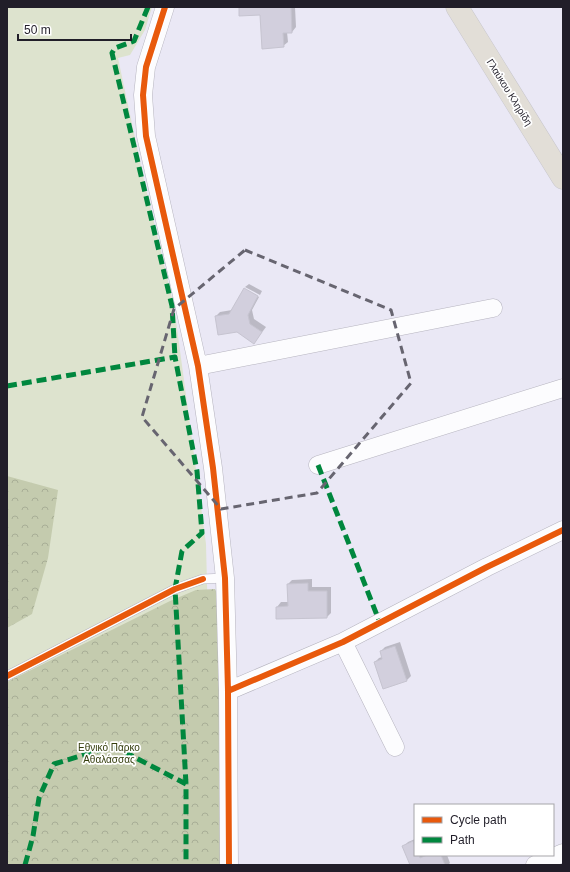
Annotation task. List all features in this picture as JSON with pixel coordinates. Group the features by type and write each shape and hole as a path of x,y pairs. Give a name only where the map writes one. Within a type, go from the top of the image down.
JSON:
{"main road":[{"name":"Γλαύκου Κληρίδη","path":"457,7 563,178"}],"street":[{"path":"165,7 146,67 143,95 146,136 198,366 213,468 225,578 228,691 229,865"},
{"path":"198,366 492,308"},
{"path":"318,465 563,388"},
{"path":"228,691 342,642 486,567 563,530"},
{"path":"342,642 395,747"},
{"path":"535,865 563,853"}],"lane":[{"path":"7,676 175,589 203,579 225,578"}],"highlighted area":[{"path":"245,250 391,310 411,383 317,493 221,509 142,417 174,309"}],"green space":[{"name":"Εθνικό Πάρκο Αθαλάσσας","path":"7,7 152,7 145,30 130,55 118,58 145,185 174,306 206,544 214,865 7,865"},
{"path":"7,476 58,490 48,558 32,614 7,628"},
{"path":"215,589 220,599 222,865 7,865 7,682 170,601 196,590"}],"building":[{"path":"239,7 291,7 292,33 283,33 284,47 262,49 260,15 239,16"},
{"path":"244,288 258,296 248,315 250,324 262,332 254,344 237,332 218,335 215,316 229,314"},
{"path":"308,583 308,591 327,591 327,618 276,619 276,607 288,606 287,584"},
{"path":"395,646 407,681 383,689 374,662 382,659 380,651"},
{"path":"413,841 414,856 419,856 420,858 425,856 441,856 445,865 410,865 402,846"}],"marked path":[{"path":"148,7 134,41 115,48 112,53 172,306 175,357"},
{"path":"7,386 175,357 197,471 202,533 182,551 175,589 186,784"},
{"path":"318,465 380,623"},
{"path":"25,865 33,836 39,798 54,764 113,746 186,784 186,865"}],"cycle path":[{"path":"165,7 146,67 143,95 146,136 198,366 213,468 225,578 228,691 229,865"},
{"path":"228,691 343,642 487,567 563,530"},
{"path":"7,676 175,589 203,579"}]}
